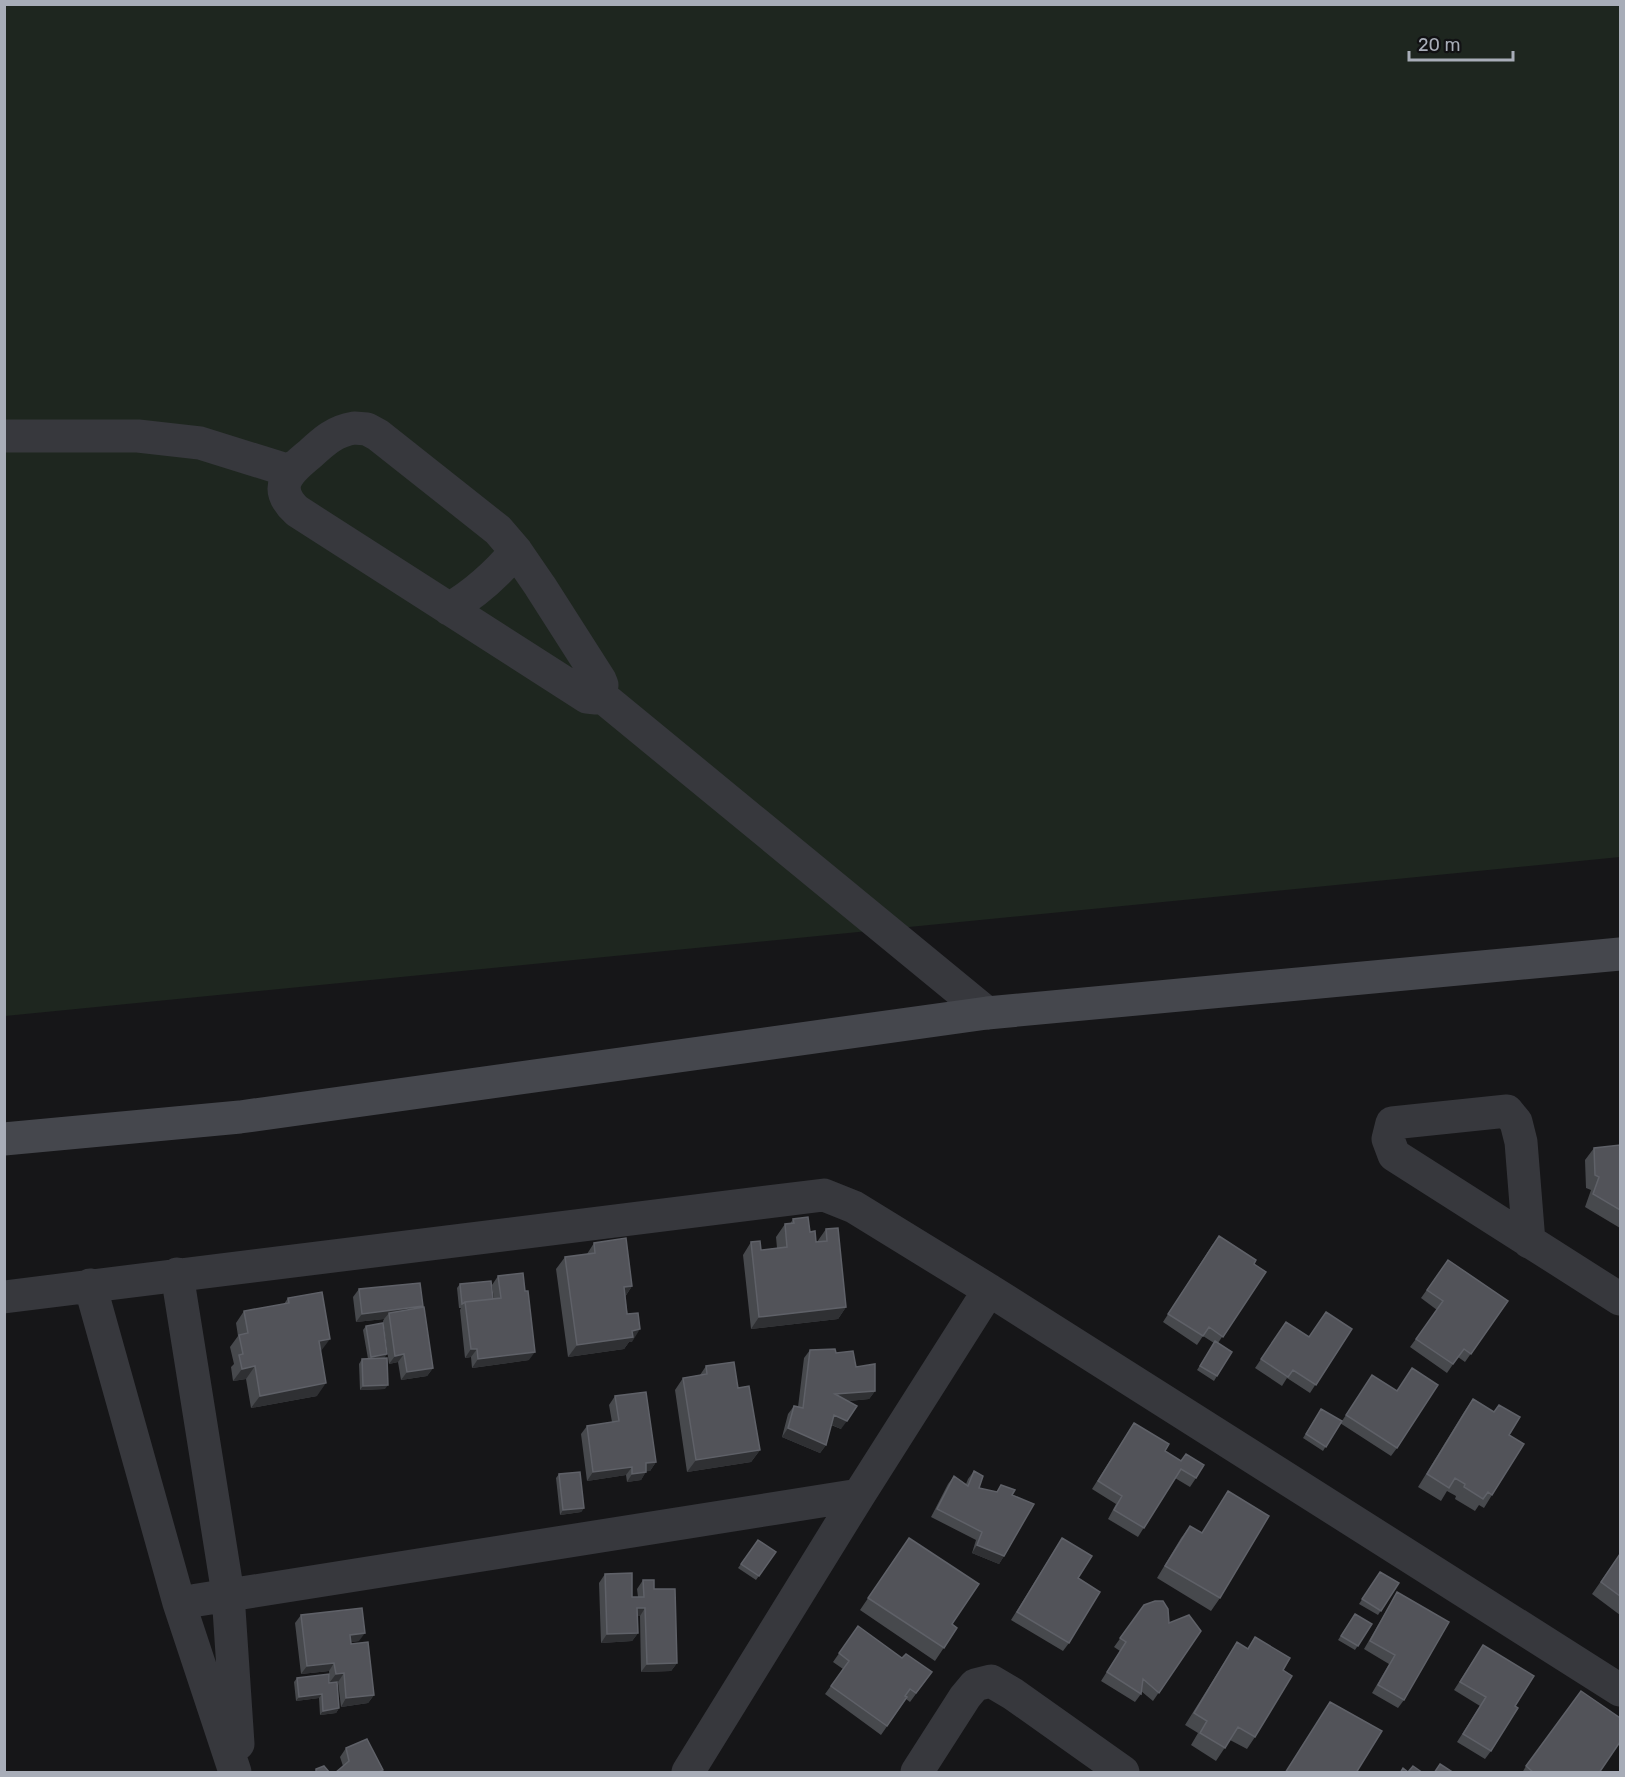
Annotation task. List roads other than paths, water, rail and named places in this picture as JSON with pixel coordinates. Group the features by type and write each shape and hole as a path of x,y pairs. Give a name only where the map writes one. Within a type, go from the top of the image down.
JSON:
{"street":[{"path":"367,429 378,435 498,530 516,551 602,685 600,695 587,697 297,511 288,503 284,492 285,481 290,471 330,436 341,430 367,429"},
{"path":"4,436 138,436 201,443 290,471"},
{"path":"449,609 482,588 516,551"},
{"path":"600,695 987,1013"},
{"path":"4,1139 240,1117 987,1013 1620,954"},
{"path":"1529,1242 1521,1142 1516,1122 1507,1111 1392,1123 1388,1139 1394,1155 1529,1242 1620,1299"},
{"path":"4,1297 824,1195 854,1207 989,1290 1620,1690"},
{"path":"177,1274 228,1594 240,1773"},
{"path":"90,1285 179,1603 235,1773"},
{"path":"688,1773 859,1495 989,1290"},
{"path":"179,1603 859,1495"},
{"path":"917,1773 965,1696 975,1685 991,1681 1013,1694 1123,1773"}]}
